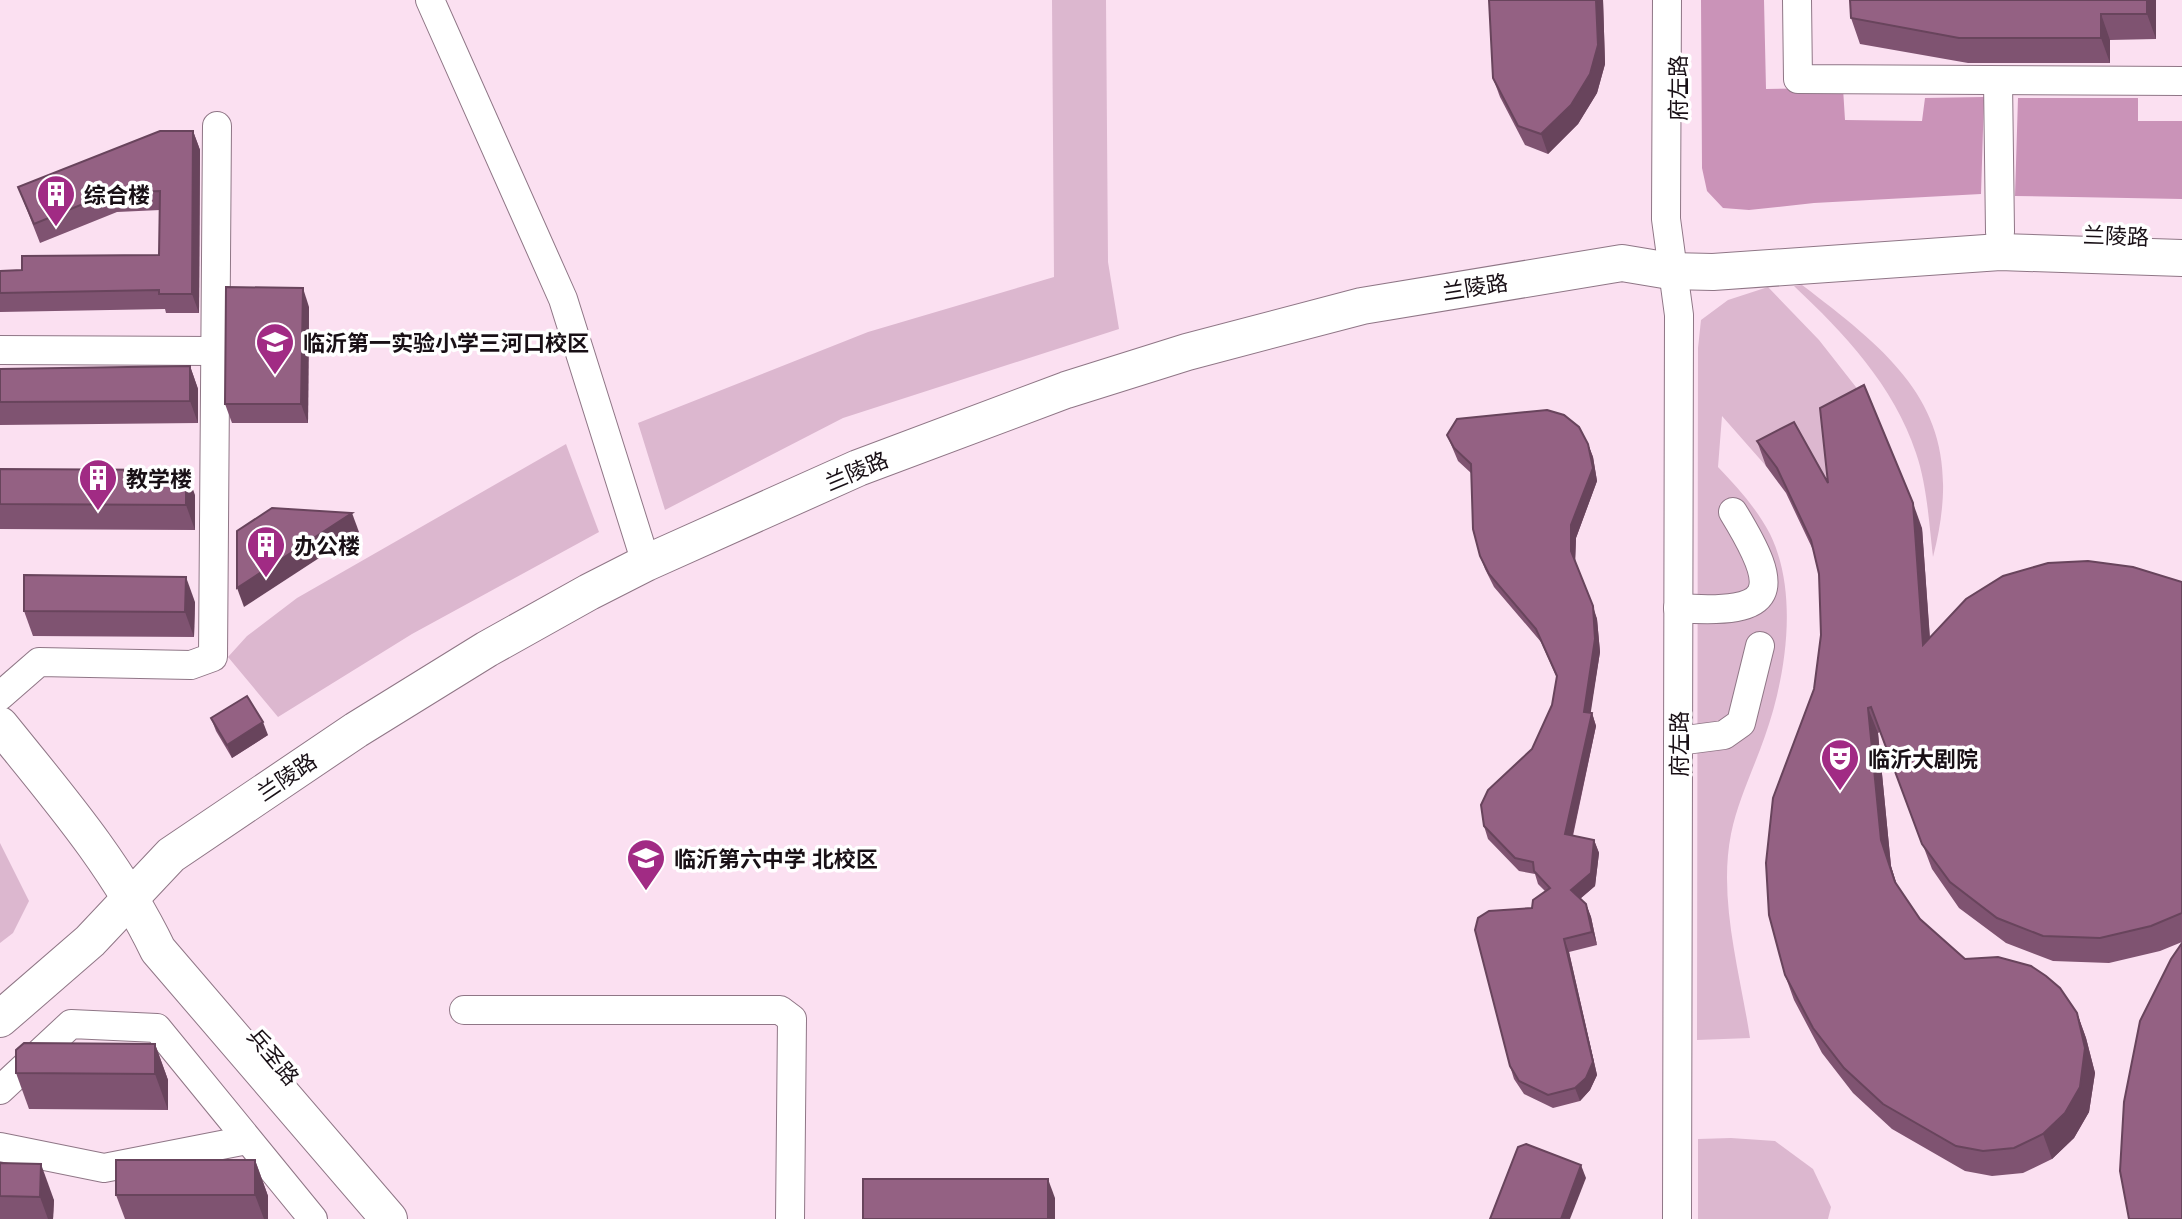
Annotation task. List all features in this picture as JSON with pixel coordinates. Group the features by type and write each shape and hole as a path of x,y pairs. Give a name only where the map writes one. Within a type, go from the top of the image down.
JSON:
{"main road":[{"name":"兰陵路","path":"0,993 52,946 185,871 367,746 497,666 665,575 931,460 1192,371 1366,325 1621,283 1670,271 1713,252 2000,232 2182,238"},
{"name":"兰陵路","path":"0,1019 90,941 171,855 297,768 487,649 646,563 924,441 1066,390 1187,352 1362,306 1467,286 1622,263 1670,271 1713,272 2000,252 2182,258"},
{"name":"兵圣路","path":"0,725 104,854 133,898 158,950 389,1219"},
{"name":"兵圣路","path":"0,753 91,865 176,935 199,969 411,1219"}],"street":[{"path":"430,0 563,299 646,563"},
{"name":"府左路","path":"1667,0 1666,219 1670,271 1667,1219"},
{"name":"府左路","path":"1677,0 1676,218 1670,271 1679,315 1677,1219"},
{"path":"1797,0 1798,79 2182,81"},
{"path":"1998,81 2000,232"},
{"path":"0,696 39,662 191,665 213,657 217,126"},
{"path":"0,350 214,351"},
{"path":"1678,608 1725,609 1750,605 1761,594 1765,575 1759,555 1733,512"},
{"path":"1678,741 1724,735 1741,723 1760,646"},
{"path":"464,1010 780,1010 792,1019 790,1219"},
{"path":"0,1090 71,1024 157,1028 313,1219"},
{"path":"0,1147 104,1168 247,1140"}],"shaded area":[{"path":"1052,0 1106,0 1108,262 1119,329 843,418 665,510 638,423 868,332 1054,277"},
{"path":"1701,0 1764,0 1766,89 1843,88 1845,120 1922,121 1925,98 1984,97 1981,194 1814,203 1749,210 1723,208 1707,191 1702,168"},
{"path":"2018,98 2138,98 2138,121 2182,121 2182,199 2015,196"},
{"path":"1802,285 1871,341 1920,398 1935,430 1942,467 1942,509 1933,557 1923,478 1916,453 1895,405 1866,362 1794,286"},
{"path":"1768,287 1819,340 1874,410 1837,508 1778,460 1766,466 1722,416 1718,467 1753,507 1770,534 1784,582 1786,635 1779,688 1738,809 1728,859 1732,936 1750,1038 1697,1040 1698,348 1701,320 1728,300"},
{"path":"566,444 599,532 412,634 278,717 228,657 247,636 297,598"},
{"path":"0,843 29,901 13,933 0,943"},
{"path":"1698,1139 1775,1141 1813,1169 1831,1207 1828,1219 1698,1219"}],"building":[{"path":"1489,0 1596,0 1598,45 1590,74 1571,105 1541,134 1518,126 1493,78"},
{"path":"1850,0 2147,0 2147,14 2101,14 2101,38 1959,38 1851,18"},
{"path":"160,131 193,131 192,294 159,294 159,290 0,293 0,271 22,270 22,256 159,255 160,191 110,193 34,224 18,187"},
{"path":"226,287 303,288 301,404 225,404"},
{"path":"190,366 190,401 0,402 0,369"},
{"path":"1864,385 1913,503 1923,645 1966,599 2003,576 2048,563 2088,561 2133,567 2182,582 2182,913 2151,926 2100,938 2043,936 1997,918 1950,882 1922,844 1871,707 1868,708 1881,840 1895,882 1920,919 1965,959 1998,957 2031,966 2060,988 2077,1013 2085,1048 2080,1087 2065,1113 2043,1134 2014,1148 1983,1151 1956,1146 1883,1104 1844,1068 1813,1028 1785,975 1769,915 1766,863 1773,798 1814,689 1821,635 1819,574 1811,540 1777,468 1757,441 1794,422 1828,483 1820,408"},
{"path":"1547,410 1564,415 1579,427 1588,444 1593,468 1571,525 1571,551 1593,606 1595,639 1584,712 1592,713 1565,834 1594,840 1591,873 1571,890 1586,904 1592,932 1564,939 1593,1062 1586,1078 1575,1088 1548,1095 1519,1081 1510,1066 1475,930 1478,918 1489,911 1532,908 1533,900 1550,888 1534,871 1533,862 1515,858 1484,826 1481,805 1488,790 1532,749 1552,705 1557,676 1536,629 1489,574 1480,556 1473,529 1471,464 1454,448 1447,435 1457,419"},
{"path":"0,469 186,470 186,505 0,504"},
{"path":"272,508 352,513 237,588 237,531"},
{"path":"24,575 186,577 185,612 24,611"},
{"path":"247,696 263,722 227,745 211,718"},
{"path":"2182,943 2182,1219 2129,1219 2120,1171 2124,1102 2140,1021"},
{"path":"24,1043 155,1044 155,1074 16,1073 16,1050"},
{"path":"1526,1144 1581,1165 1561,1219 1490,1219 1518,1147"},
{"path":"116,1160 255,1160 255,1195 116,1195"},
{"path":"0,1163 41,1164 40,1197 0,1196"},
{"path":"863,1179 1048,1179 1048,1219 863,1219"}],"place":[{"name":"综合楼","path":"56,228"},
{"name":"临沂第一实验小学三河口校区","path":"275,376"},
{"name":"教学楼","path":"98,512"},
{"name":"办公楼","path":"266,579"},
{"name":"临沂大剧院","path":"1840,792"},
{"name":"临沂第六中学 北校区","path":"646,892"}]}
